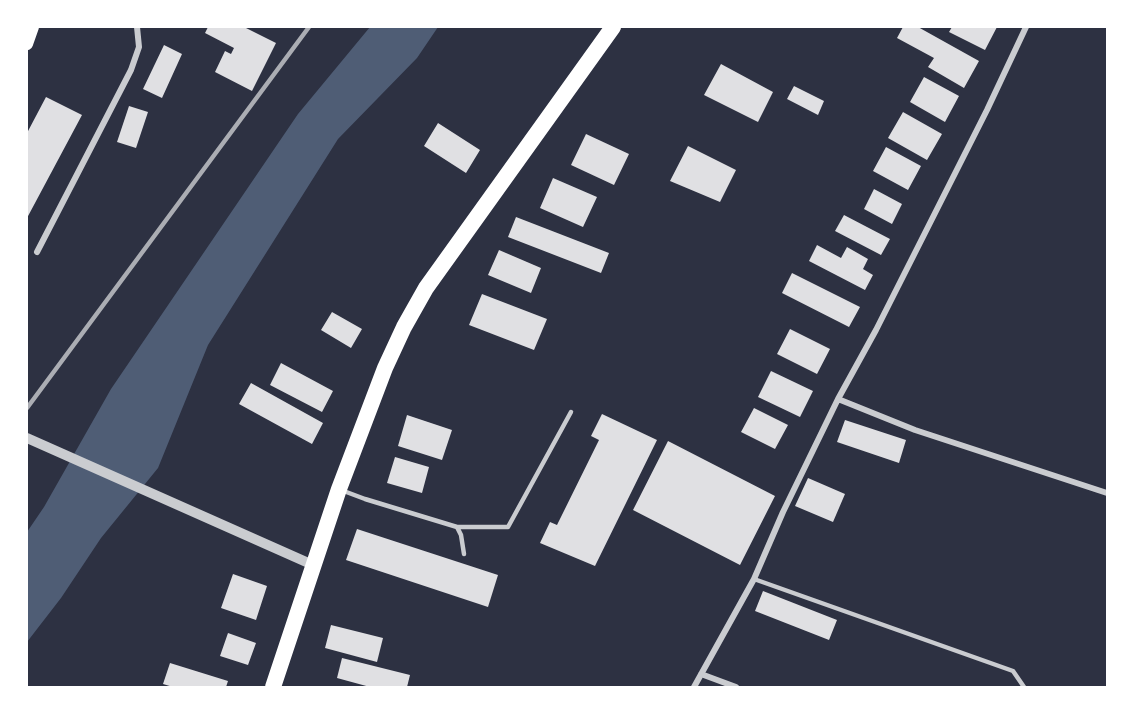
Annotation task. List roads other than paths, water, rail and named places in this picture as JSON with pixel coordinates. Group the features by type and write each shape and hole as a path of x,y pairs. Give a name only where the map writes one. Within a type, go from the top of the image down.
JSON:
{"highway":[{"path":"273,687 339,489 385,368 404,327 426,288 613,27"}],"main road":[{"path":"27,44 33,27"}],"street":[{"path":"37,252 131,70 139,47 137,27"},
{"path":"694,687 754,579 783,512 838,399 876,330 1026,27"},
{"path":"838,399 915,430 1107,493"},
{"path":"27,438 313,565"},
{"path":"701,674 736,687"}],"lane":[{"path":"339,489 457,527 508,527 572,411"},
{"path":"457,527 461,535 464,554"},
{"path":"754,579 1013,671 1024,687"}],"water":[{"path":"370,27 438,27 417,58 338,139 208,345 158,468 101,538 61,598 27,642 27,532 44,507 111,389 298,114"}],"railway":[{"path":"27,408 309,27"}]}
